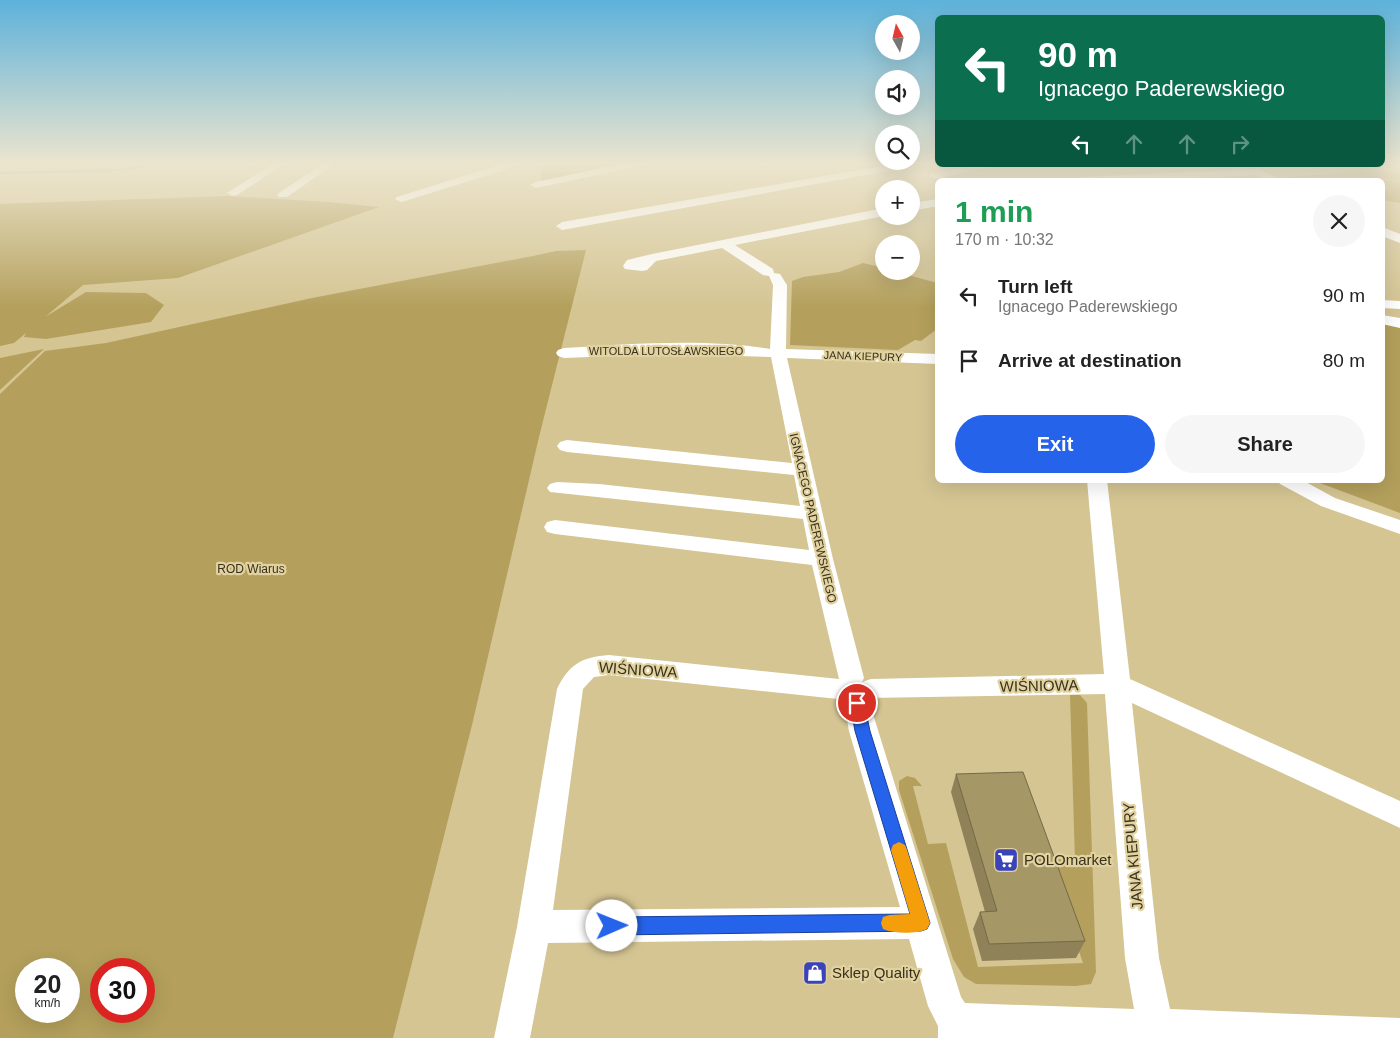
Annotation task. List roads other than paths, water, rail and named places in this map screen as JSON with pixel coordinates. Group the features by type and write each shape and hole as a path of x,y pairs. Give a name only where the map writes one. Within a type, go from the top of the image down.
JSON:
{"street":[{"path":"562,226 648,211"},
{"path":"652,258 875,214"},
{"path":"1385,230 1400,236"},
{"path":"1385,238 1400,236"},
{"name":"IGNACEGO PADEREWSKIEGO","path":"724,244 772,275 780,285 778,353 822,559 863,731 946,1006 956,1030"},
{"path":"1385,304 1400,305"},
{"path":"1385,320 1400,323"},
{"name":"WITOLDA LUTOSŁAWSKIEGO","path":"564,352 675,350 778,353"},
{"name":"JANA KIEPURY","path":"778,353 935,359"},
{"path":"567,446 802,470"},
{"name":"JANA KIEPURY","path":"1097,483 1142,958 1156,1027"},
{"path":"1293,483 1328,502 1400,527"},
{"path":"556,488 599,490 813,514"},
{"path":"555,526 822,559"},
{"name":"WIŚNIOWA","path":"512,1038 534,927 570,689 574,679 580,672 598,665 854,690 1117,684"},
{"path":"1117,684 1400,815"},
{"path":"534,927 921,923"},
{"path":"956,1030 1002,1024 1156,1027 1400,1036"}],"place":[{"name":"POLOmarket","path":"1006,860"},
{"name":"Sklep Quality","path":"815,973"}],"park label":[{"name":"ROD Wiarus","path":"251,569"}]}
